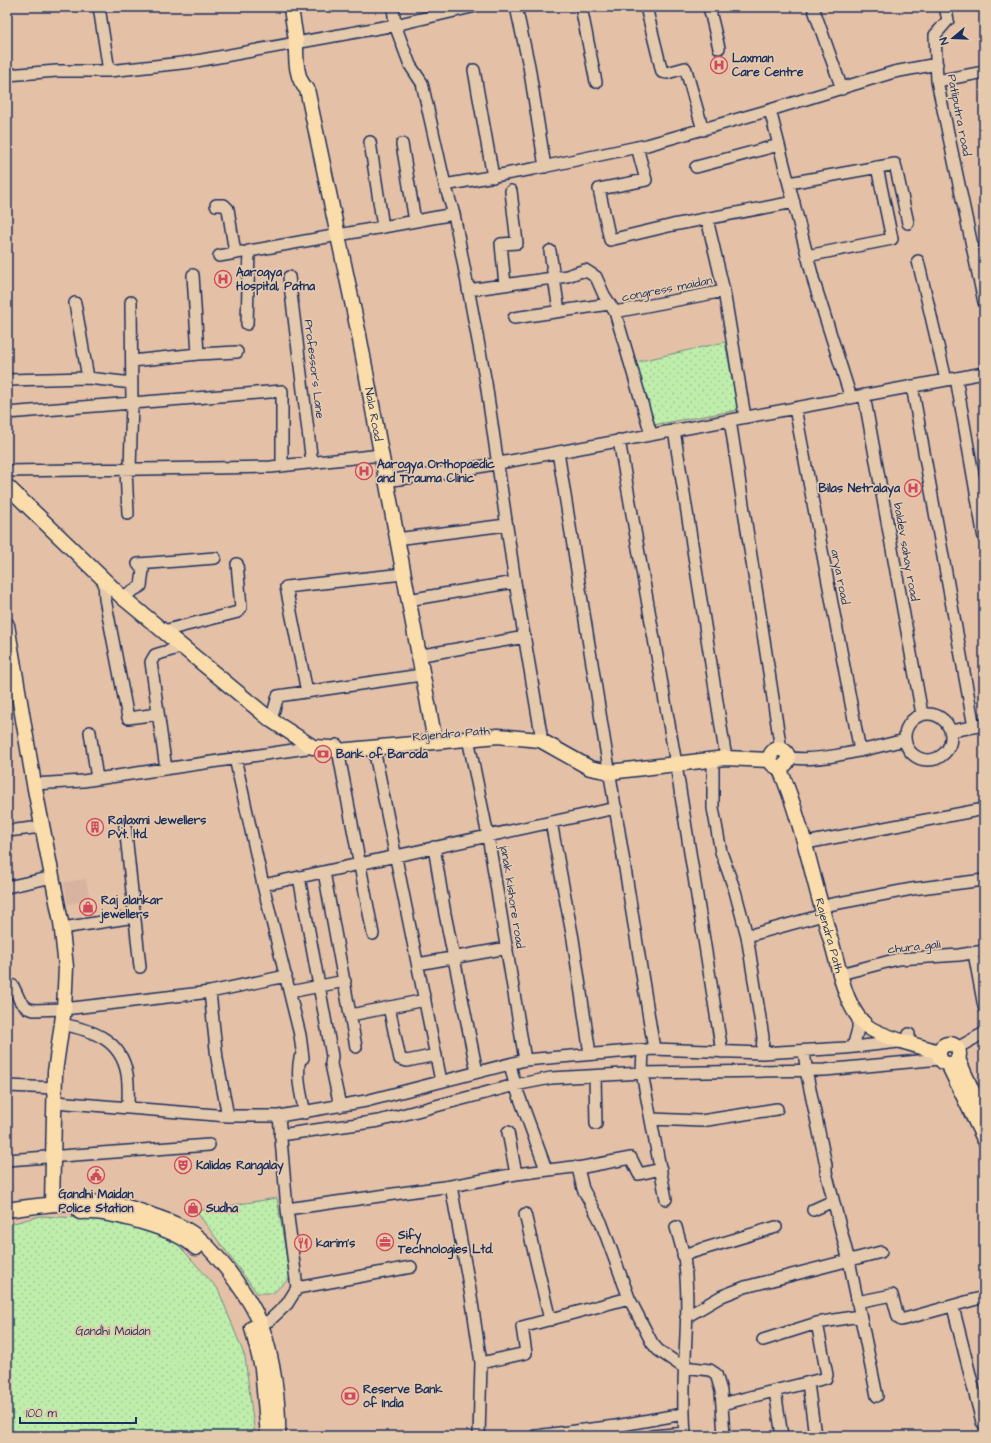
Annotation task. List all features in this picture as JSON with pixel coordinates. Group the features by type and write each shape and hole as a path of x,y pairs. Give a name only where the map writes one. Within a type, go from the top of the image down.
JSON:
{"main road":[{"path":"291,7 296,42"},
{"name":"Nala Road","path":"296,42 302,49 309,83 307,89 338,236 386,480 417,656 434,738"},
{"path":"7,486 122,597 181,647 272,720 313,747 336,748"},
{"path":"7,625 34,784 62,928 66,967 64,1009 55,1072 54,1157 51,1208"},
{"name":"Rajendra Path","path":"336,748 374,749 434,738 468,738 498,733 540,740 590,768 609,768 713,759 779,758"},
{"name":"Rajendra Path","path":"336,748 498,733 541,734 592,762 609,768"},
{"name":"Rajendra Path","path":"675,762 725,752 779,758"},
{"name":"Rajendra Path","path":"779,758 798,796 811,842 843,981 851,1003 858,1016 868,1027 881,1034 908,1038"},
{"name":"Rajendra Path","path":"779,758 826,910 858,1000 864,1012 873,1021 947,1055"},
{"path":"947,1055 984,1117"},
{"path":"947,1055 984,1139"},
{"path":"7,1220 51,1208"},
{"path":"7,1210 51,1208 89,1211 128,1217 165,1230 193,1245 229,1287 257,1327 273,1372 278,1414 278,1436"},
{"path":"257,1327 268,1436"}],"street":[{"path":"98,7 109,71"},
{"path":"393,7 395,25 410,65 422,83 445,185 454,214 486,383 506,525 541,734"},
{"path":"7,75 57,71 109,71 191,62 395,25 472,7"},
{"path":"516,7 529,66 545,167"},
{"path":"581,7 596,82"},
{"path":"646,7 662,72 667,74 685,68 703,130"},
{"path":"710,7 719,48"},
{"path":"813,7 842,89"},
{"name":"Patliputra road","path":"945,7 948,20 935,35 937,81 982,284 984,302"},
{"path":"445,185 545,167 637,147 703,130 894,72 936,64"},
{"path":"474,70 493,177"},
{"path":"937,81 984,72"},
{"path":"770,110 814,282 851,398"},
{"path":"370,142 383,227"},
{"path":"402,144 415,221"},
{"path":"696,167 779,145"},
{"path":"637,147 646,180 599,189 610,240 794,202"},
{"path":"789,183 895,164 908,223"},
{"path":"807,256 892,239 877,167"},
{"path":"505,285 501,244 518,243 511,191"},
{"path":"216,205 224,205 228,209 235,253"},
{"path":"219,256 338,236 454,214"},
{"path":"707,219 724,291"},
{"path":"247,324 249,251"},
{"path":"550,251 559,311"},
{"path":"918,261 951,379 984,538"},
{"path":"468,290 554,277 585,270 596,277 612,308 559,311 514,318"},
{"path":"193,275 198,354"},
{"name":"Professor's Lane","path":"289,278 312,463"},
{"name":"congress maidan","path":"651,434 612,308 724,291 745,417"},
{"path":"128,514 128,469 132,404 131,302"},
{"path":"75,303 88,378"},
{"path":"132,361 198,354 237,352"},
{"path":"386,480 497,464 651,434 984,373"},
{"path":"7,380 88,378 132,383"},
{"path":"912,386 979,726 951,731"},
{"path":"7,413 282,391 282,466"},
{"name":"baldev sahay road","path":"864,395 922,714"},
{"name":"arya road","path":"795,408 860,751"},
{"path":"730,420 779,758 806,759 860,751 905,740"},
{"path":"674,430 725,752"},
{"path":"619,440 675,762 722,1052"},
{"path":"558,452 616,808 649,1049 642,1073 666,1199"},
{"path":"7,470 282,466 381,455"},
{"path":"396,539 506,525"},
{"path":"122,597 141,586 143,570 138,564 215,558"},
{"path":"163,631 238,612 241,607 237,564"},
{"path":"307,692 286,587 403,574"},
{"path":"104,580 105,599 128,718 158,714"},
{"path":"408,600 515,582"},
{"path":"417,656 525,637"},
{"path":"166,768 151,659 155,655 181,647"},
{"path":"272,720 278,696 421,675"},
{"path":"929,713 943,718 951,731 952,739 945,753 930,760 915,756 909,750 905,740 906,728 910,722 922,714 929,713"},
{"path":"90,732 97,779"},
{"name":"janak kishore road","path":"468,738 488,836 525,1060"},
{"path":"34,784 97,779 313,747"},
{"path":"336,748 373,934"},
{"path":"374,749 441,1081"},
{"path":"235,758 263,885 290,992 303,1058 300,1058 298,1072 305,1112"},
{"path":"713,759 712,808 720,844 747,936 763,1038 762,1053"},
{"path":"263,885 616,808"},
{"path":"811,842 984,809"},
{"path":"551,822 590,1054"},
{"path":"125,825 140,967"},
{"path":"7,831 42,827"},
{"path":"434,847 445,914 455,957 477,1072"},
{"path":"324,872 356,1047"},
{"path":"7,887 53,877"},
{"path":"299,877 340,1106"},
{"path":"747,936 826,910 912,889 984,880"},
{"path":"62,928 135,917"},
{"path":"418,964 507,948"},
{"path":"979,952 984,1007"},
{"name":"chura gali","path":"848,972 898,959 959,955 979,952"},
{"path":"7,983 13,986 20,1001 27,1008 34,1010 64,1009 210,992 286,976"},
{"path":"290,992 345,981"},
{"path":"210,992 218,1059 228,1116"},
{"path":"351,1015 425,1000"},
{"path":"389,1007 400,1059 406,1061 436,1055"},
{"path":"853,1047 858,1016"},
{"path":"61,1024 94,1032 116,1048 122,1057 128,1074 128,1108"},
{"path":"280,1135 379,1122 514,1085 551,1078 642,1073 825,1070 947,1055 984,1033"},
{"path":"7,1086 128,1108 228,1116 279,1116 366,1101 525,1060 649,1049 762,1053 804,1051 853,1047 908,1038"},
{"path":"804,1051 806,1071 833,1201 849,1261 859,1316 877,1396"},
{"path":"510,1064 514,1085 546,1169"},
{"path":"595,1076 596,1124"},
{"path":"651,1119 701,1121 777,1109"},
{"path":"257,1327 287,1304 297,1288 279,1116"},
{"path":"508,1132 516,1174"},
{"path":"7,1160 209,1145"},
{"path":"288,1209 451,1186 546,1169 573,1166 578,1168 631,1158 639,1174 661,1169"},
{"path":"578,1168 583,1189 601,1222 629,1298 652,1343 658,1350 684,1367 710,1370 716,1374 722,1391 724,1436"},
{"path":"451,1186 471,1296 481,1363 479,1436"},
{"path":"813,1210 833,1201"},
{"path":"525,1214 550,1320"},
{"path":"652,1436 685,1433 683,1414 686,1317 684,1255 676,1227"},
{"path":"684,1255 776,1227"},
{"path":"686,1317 722,1296 744,1287 881,1252"},
{"path":"297,1288 411,1267"},
{"path":"857,1302 892,1295 898,1317 901,1320 953,1307 984,1296"},
{"path":"481,1363 526,1353 522,1327 629,1298"},
{"path":"953,1307 982,1422 984,1424"},
{"path":"763,1340 817,1323 859,1316"},
{"path":"722,1404 824,1379 827,1375 817,1323"},
{"path":"808,1383 815,1436"},
{"path":"775,1391 782,1436"},
{"path":"535,1436 616,1426 683,1414"}],"shaded area":[{"path":"86,879 90,900 68,904 64,882"}],"green space":[{"path":"725,342 738,410 653,425 636,362"},
{"path":"277,1198 290,1278 273,1293 257,1293 196,1211"},
{"name":"Gandhi Maidan","path":"40,1216 119,1220 174,1240 218,1289 245,1357 255,1436 7,1436 7,1225"}],"place":[{"name":"Laxman Care Centre","path":"719,65"},
{"name":"Aarogya Hospital, Patna","path":"223,279"},
{"name":"Aarogya Orthopaedic and Trauma Clinic","path":"364,471"},
{"name":"Bilas Netralaya","path":"913,488"},
{"name":"Bank of Baroda","path":"323,754"},
{"name":"Rajlaxmi Jewellers Pvt. ltd.","path":"95,827"},
{"name":"Raj alankar jewellers","path":"88,907"},
{"name":"Kalidas Rangalay","path":"183,1165"},
{"name":"Gandhi Maidan Police Station","path":"96,1175"},
{"name":"Sudha","path":"193,1208"},
{"name":"Sify Technologies Ltd.","path":"385,1242"},
{"name":"karim's","path":"303,1243"},
{"name":"Reserve Bank of India","path":"350,1396"}]}
